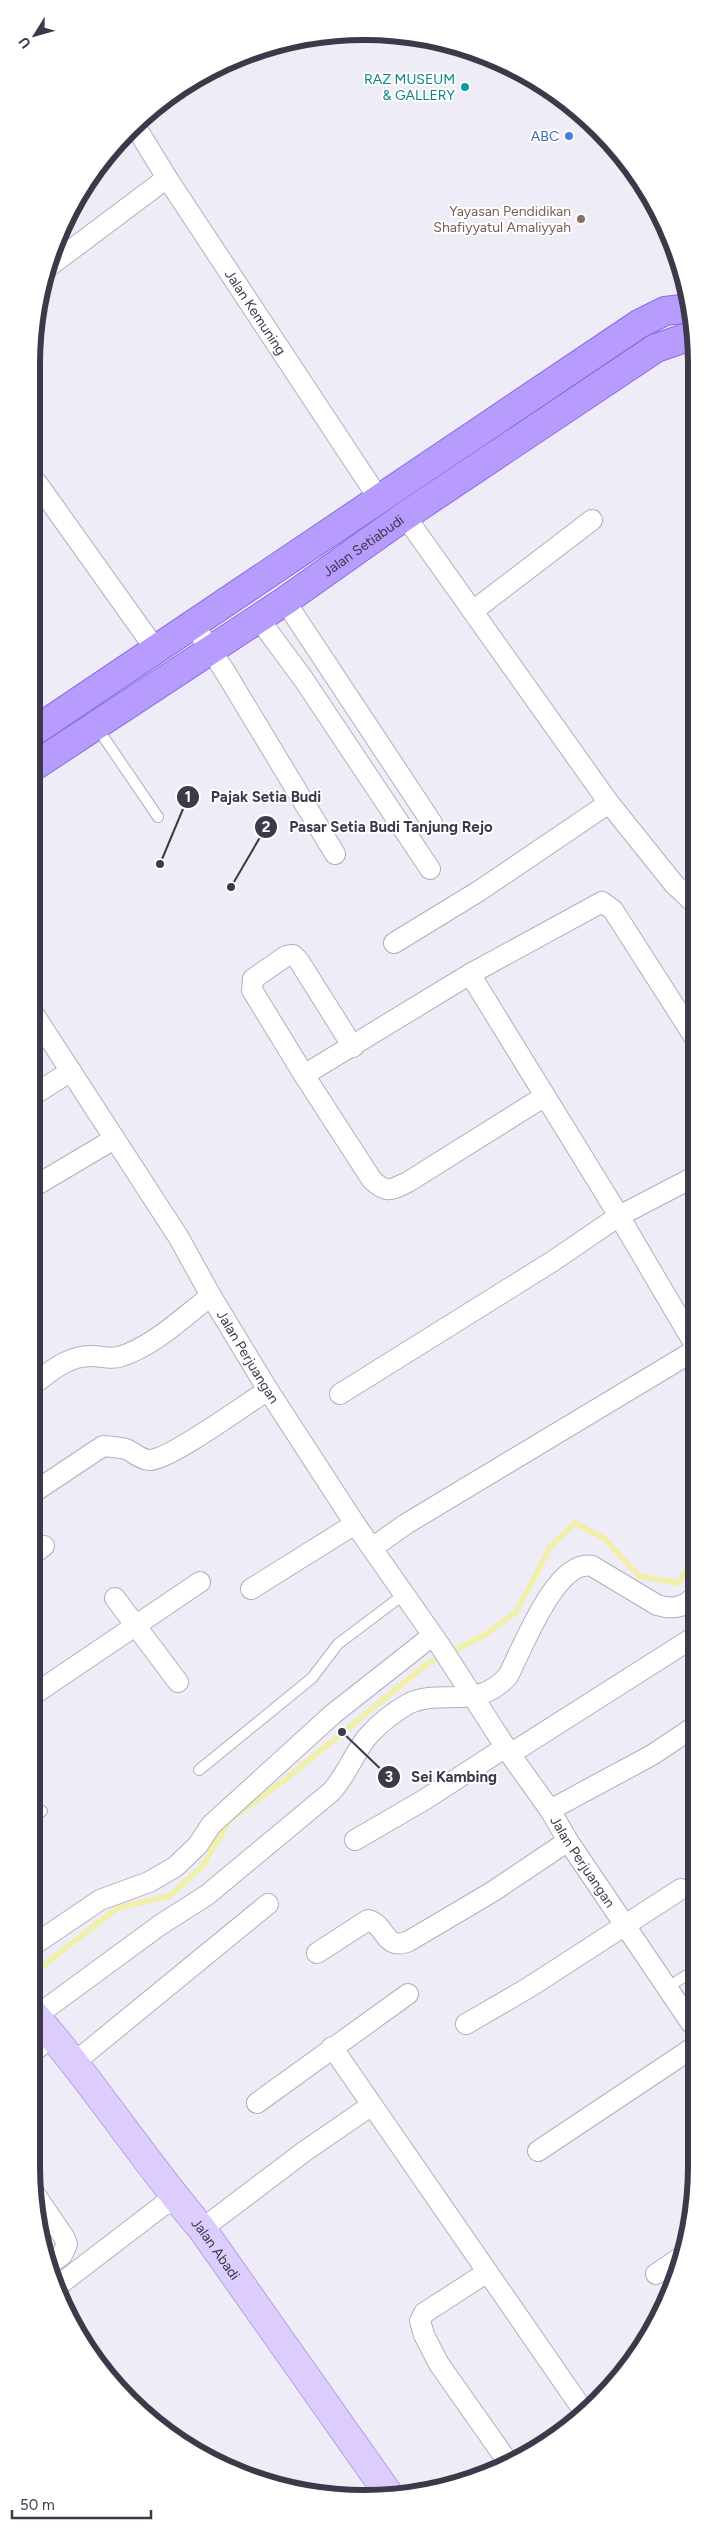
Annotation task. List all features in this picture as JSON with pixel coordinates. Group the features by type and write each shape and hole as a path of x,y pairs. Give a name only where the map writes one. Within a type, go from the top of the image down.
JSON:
{"main road":[{"name":"Jalan Setiabudi","path":"40,727 639,324 665,311 683,306"},
{"name":"Jalan Setiabudi","path":"40,762 285,601 405,516 656,348 686,338"}],"street":[{"name":"Jalan Kemuning","path":"139,131 167,178 379,499"},
{"path":"57,261 167,178"},
{"path":"40,487 156,650"},
{"path":"405,516 609,803 674,884 688,897"},
{"path":"473,611 592,520"},
{"path":"285,601 432,823"},
{"path":"259,618 304,680 430,869"},
{"path":"194,625 335,854"},
{"path":"394,943 479,891 609,803"},
{"path":"304,1076 470,974 598,903 605,903 613,910 688,1023"},
{"path":"352,1047 299,961 293,955 286,956 256,977 251,985 304,1076 372,1180 382,1189 391,1190 408,1182 545,1096"},
{"path":"470,974 619,1216 688,1333"},
{"name":"Jalan Perjuangan","path":"40,1024 178,1238 268,1390 355,1524 436,1640 508,1751 550,1810 568,1841 688,2019"},
{"path":"40,1091 71,1071"},
{"path":"40,1183 114,1139"},
{"path":"340,1394 545,1266 619,1216 688,1180"},
{"path":"40,1379 60,1364 76,1358 90,1356 120,1357 148,1343 211,1296"},
{"path":"372,1548 406,1524 688,1354"},
{"path":"40,1488 103,1446 128,1450 135,1456 149,1460 170,1453 268,1390"},
{"path":"251,1589 355,1524"},
{"path":"40,2011 160,1925 207,1895 332,1792 341,1782 368,1736 389,1717 408,1705 425,1699 472,1695 502,1683 508,1676 552,1593 568,1572 580,1565 592,1566 657,1606 669,1608 686,1607"},
{"path":"40,1690 200,1582"},
{"path":"115,1598 178,1682"},
{"path":"40,1941 100,1900 149,1882 175,1867 198,1845 211,1825 333,1714 436,1640"},
{"path":"355,1840 508,1751 688,1642"},
{"path":"550,1810 652,1755 688,1732"},
{"path":"317,1953 368,1920 377,1926 390,1942 396,1944 409,1941 492,1892 568,1841"},
{"path":"466,2024 626,1926 681,1889"},
{"path":"75,2062 268,1904"},
{"path":"257,2103 332,2047 408,1994"},
{"name":"Jalan Abadi","path":"40,2023 54,2036 75,2062 176,2200 202,2230 384,2489"},
{"path":"40,2046 54,2036"},
{"path":"332,2047 486,2273 558,2371 581,2407"},
{"path":"538,2150 688,2051"},
{"path":"202,2230 305,2151 372,2105"},
{"path":"62,2283 162,2206 176,2200"},
{"path":"43,2206 64,2236 67,2244 62,2255 54,2261"},
{"path":"656,2274 674,2261"},
{"path":"486,2273 424,2313 420,2321 424,2335 439,2364 505,2458"}],"lane":[{"path":"95,726 158,817"},
{"path":"199,1770 312,1678 338,1644 403,1595"},
{"path":"666,1988 688,1975"}],"waterway":[{"path":"40,1968 117,1908 169,1896 201,1868 230,1820 282,1782 427,1664 483,1636 516,1612 551,1546 575,1523 604,1538 639,1576 678,1583 688,1567"}],"place":[{"name":"RAZ MUSEUM & GALLERY","path":"465,87"},
{"name":"ABC","path":"569,136"},
{"name":"Yayasan Pendidikan Shafiyyatul Amaliyyah","path":"581,219"},
{"name":"Pajak Setia Budi","path":"160,864"},
{"name":"Pasar Setia Budi Tanjung Rejo","path":"231,887"},
{"name":"Sei Kambing","path":"342,1732"}]}
